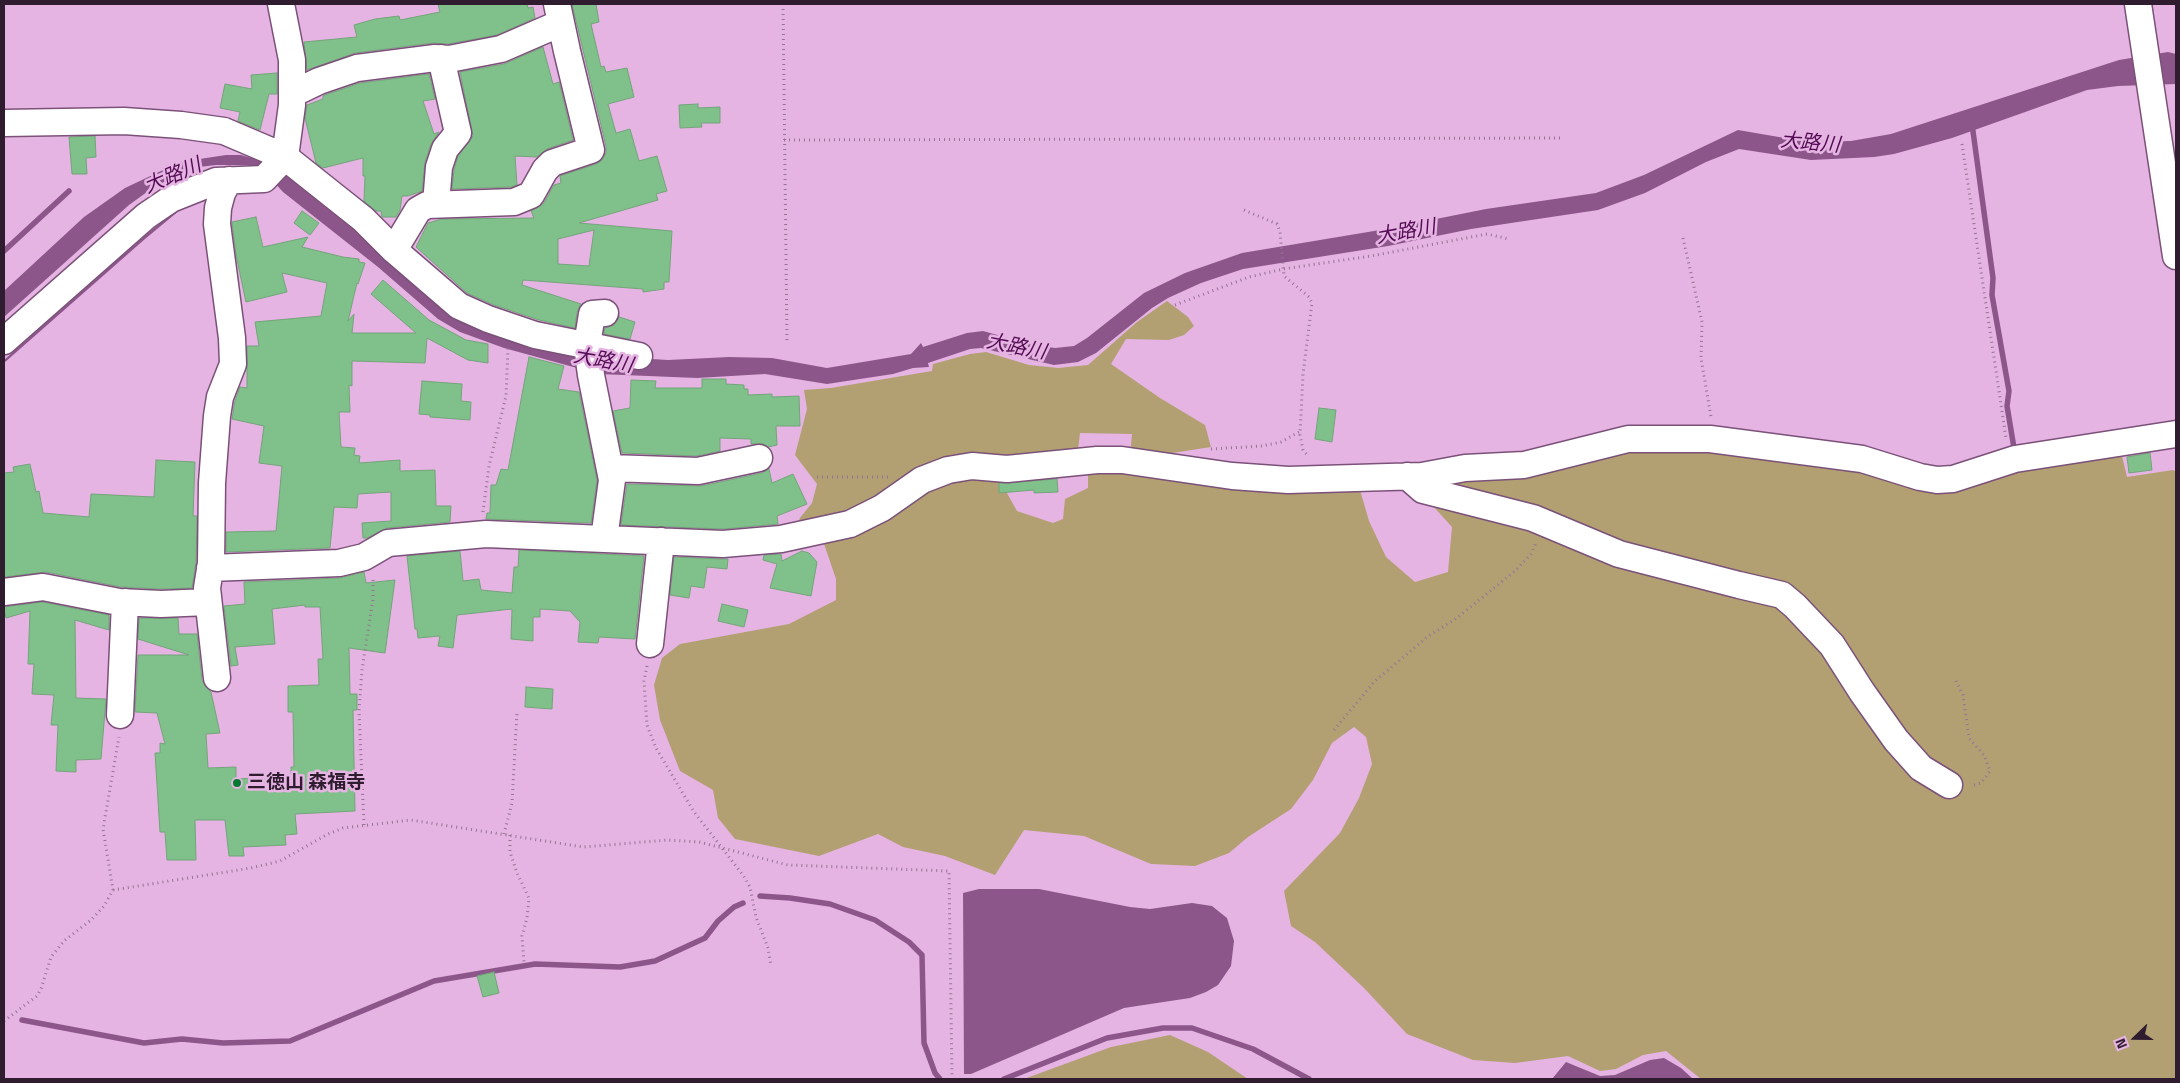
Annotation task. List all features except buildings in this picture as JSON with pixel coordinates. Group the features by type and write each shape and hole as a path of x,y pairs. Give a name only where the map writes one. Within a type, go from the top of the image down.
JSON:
{"street":[{"path":"276,166 292,94 292,60 281,4"},
{"path":"2138,4 2176,256"},
{"path":"292,94 319,81 357,68 441,58 449,59 501,49 559,14 591,150 552,163 545,170 531,195 514,202 436,204 428,205 418,210 394,250"},
{"path":"436,204 438,166 445,149 458,133 441,58"},
{"path":"4,123 124,121 181,125 224,131 276,166 363,219 394,250 460,306 535,335 639,356"},
{"path":"4,341 152,212 171,199 216,180 228,180 276,166"},
{"path":"218,678 207,588 210,568 212,483 217,416 220,396 233,364 232,338 217,224 220,201 228,180"},
{"path":"604,539 612,480 591,375 587,345 592,314 605,313"},
{"path":"210,568 339,563 367,555 388,543 480,534 723,544 781,539 850,524 882,508 922,480 948,470 972,466 1007,469 1097,460 1122,460 1232,476 1288,480 1422,476 1465,468 1524,465 1628,439 1710,439 1862,459 1920,477 1937,480 1953,479 2009,460 2176,434"},
{"path":"610,468 698,471 759,458"},
{"path":"1407,476 1423,490 1514,512 1619,554 1782,594 1796,606 1832,645 1896,740 1921,768 1949,785"},
{"path":"650,644 661,541"},
{"path":"4,592 44,587 126,602 161,604 208,602"},
{"path":"120,715 126,602"}],"path":[{"path":"783,4 787,341"},
{"path":"784,140 1563,138"},
{"path":"1962,144 2009,460"},
{"path":"1244,210 1277,224 1280,232 1284,276 1309,297 1312,302 1303,374 1300,432 1303,450 1312,460"},
{"path":"1175,305 1249,277 1283,269 1371,256 1487,234 1509,239"},
{"path":"1683,238 1702,322 1701,358 1711,420 1710,439"},
{"path":"480,534 489,466 506,396 511,327"},
{"path":"1209,449 1262,446 1281,442 1300,432"},
{"path":"1334,730 1374,682 1427,637 1457,618 1515,571 1531,554 1545,523"},
{"path":"364,825 360,711 362,670 373,599 374,577 367,555"},
{"path":"650,644 644,681 647,725 656,748 694,812 743,875 750,887 756,917 768,948 771,966"},
{"path":"1949,785 1965,788 1981,784 1990,771 1984,755 1969,738 1963,695 1956,681"},
{"path":"504,834 512,803 517,712"},
{"path":"4,1021 37,996 51,957 64,941 91,920 104,906 113,890 103,829 119,745 120,715"},
{"path":"113,890 251,868 280,861 328,834 343,828 411,820 583,847 668,840 699,842 788,865 949,871 952,1079"},
{"path":"510,835 510,852 517,873 529,898 527,918 522,936 524,963"}],"shaded area":[{"path":"1167,301 1188,317 1194,326 1184,335 1169,340 1126,339 1111,364 1160,398 1205,425 1211,447 1130,457 1132,434 1080,433 1077,458 978,462 809,530 799,519 812,503 817,484 795,455 807,409 804,390 831,388 932,371 933,364 970,354 986,352 1029,365 1058,368 1088,365 1137,322"},
{"path":"1667,442 1861,465 1918,481 1945,484 1963,482 2006,467 2045,457 2120,448 2127,477 2173,470 2176,472 2176,1079 1701,1079 1666,1051 1643,1055 1616,1069 1600,1071 1568,1056 1515,1063 1473,1060 1407,1034 1364,988 1315,942 1291,926 1284,891 1340,833 1359,798 1372,764 1366,737 1354,727 1332,743 1313,780 1291,809 1248,837 1229,853 1195,866 1151,864 1084,836 1024,830 995,875 945,856 903,847 878,834 819,856 735,839 718,818 713,790 680,771 660,720 654,685 662,658 680,644 789,624 836,600 836,579 821,535 863,522 884,512 920,486 937,477 980,470 995,472 1017,511 1053,523 1063,519 1065,499 1088,488 1088,466 1130,465 1247,481 1309,484 1358,483 1369,521 1386,557 1415,582 1448,572 1452,527 1433,506 1435,497 1561,531 1620,557 1731,587 1781,598 1795,609 1830,647 1860,696 1916,769 1949,788 1952,784 1922,764 1898,737 1864,690 1834,643 1799,604 1786,593 1771,586 1732,580 1606,545 1578,530 1540,517 1452,495 1464,473 1540,466 1630,444"},
{"path":"1170,1035 1208,1052 1248,1079 1024,1079 1111,1047"}],"water":[{"name":"大路川","path":"2168,52 2176,54 2176,84 2118,86 2087,90 1952,138 1894,154 1874,157 1811,160 1739,149 1706,162 1645,193 1598,210 1471,229 1388,246 1243,269 1201,283 1168,298 1152,308 1096,353 1078,362 1054,365 981,348 970,349 928,363 929,367 913,368 893,374 827,384 765,374 697,378 599,374 504,348 460,332 438,319 378,267 283,192 261,168 247,165 199,167 169,179 147,192 129,205 4,317 4,291 84,217 125,188 180,162 226,155 241,155 286,168 449,308 635,358 668,360 729,357 772,358 827,368 911,354 921,343 923,347 967,333 983,331 1033,345 1055,348 1074,346 1144,293 1185,273 1242,253 1386,229 1486,209 1596,193 1644,175 1738,130 1808,142 1851,141 1891,134 2119,60"},
{"path":"196,201 180,210 145,239 4,363 4,360 146,235 180,207"},
{"path":"979,889 1039,889 1130,907 1150,909 1192,903 1212,906 1227,918 1234,941 1231,966 1218,985 1206,992 1190,998 1124,1008 971,1074 964,1074 963,893"},
{"path":"1664,1058 1681,1068 1693,1079 1552,1079 1566,1062 1600,1076 1615,1075 1650,1060"}],"waterway":[{"path":"1972,124 1993,278 1992,295 2009,391 2007,406 2014,448"},
{"path":"4,251 69,191"},
{"path":"760,896 830,904 875,920 909,942 922,955 924,1043 935,1073 940,1079"},
{"path":"22,1020 144,1043 182,1039 223,1043 290,1041 434,981 535,964 620,967 655,961 705,938 718,921 734,907 743,903"},
{"path":"1004,1079 1107,1038 1163,1028 1192,1028 1253,1049 1309,1079"}],"place":[{"name":"三徳山 森福寺","path":"237,783"}]}
